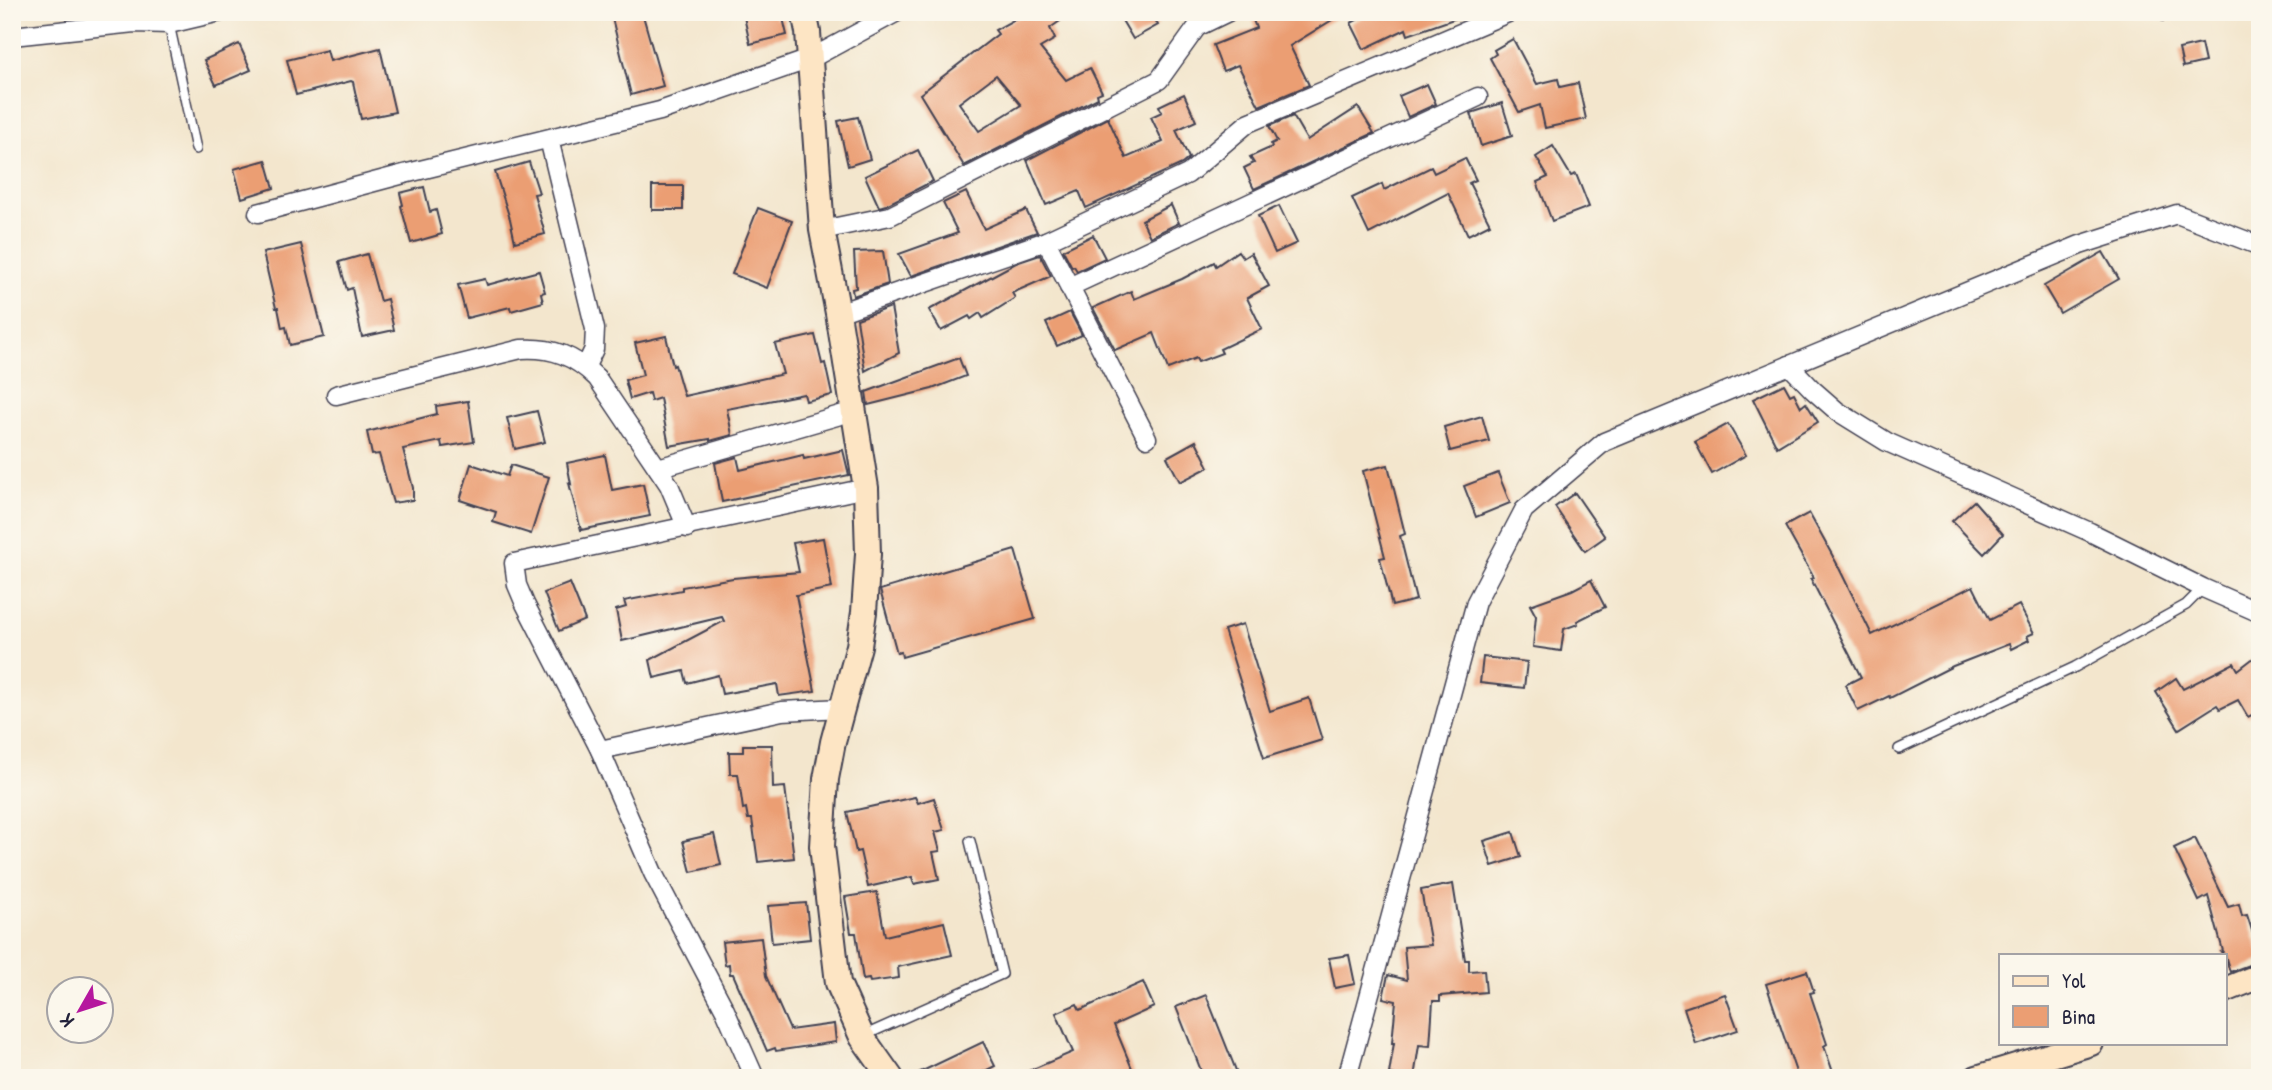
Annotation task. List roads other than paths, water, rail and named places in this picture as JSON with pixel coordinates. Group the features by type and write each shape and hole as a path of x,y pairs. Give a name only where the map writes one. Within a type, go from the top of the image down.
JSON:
{"street":[{"path":"12,36 134,23 169,24 220,12"},
{"path":"804,12 810,59 822,230 866,488 868,554 859,646 826,779 822,846 838,983 862,1037 891,1078"},
{"path":"257,213 660,111 810,59 897,12"},
{"path":"822,230 891,216 1160,80 1197,27 1228,12"},
{"path":"838,313 1046,241 1188,174 1248,123 1510,12"},
{"path":"1069,287 1478,97"},
{"path":"549,139 595,329 594,349 586,366"},
{"path":"1348,1078 1476,602 1524,510 1604,442 2080,245 2177,214 2260,246"},
{"path":"1046,241 1147,438"},
{"path":"336,395 521,349 554,350 570,356 586,366 597,378 669,485 687,528"},
{"path":"1789,365 1837,411 1887,442 2090,532 2260,613"},
{"path":"658,468 854,411"},
{"path":"755,1078 725,1010 653,873 600,750 525,604 517,585 514,563 866,488"},
{"path":"600,750 782,711 842,708"},
{"path":"2226,990 2260,976"},
{"path":"1977,1078 2088,1044"}],"lane":[{"path":"2164,16 2183,12"},
{"path":"169,24 196,149"},
{"path":"1899,749 2076,667 2186,605 2203,588"},
{"path":"862,1037 1002,974 970,841"}]}
